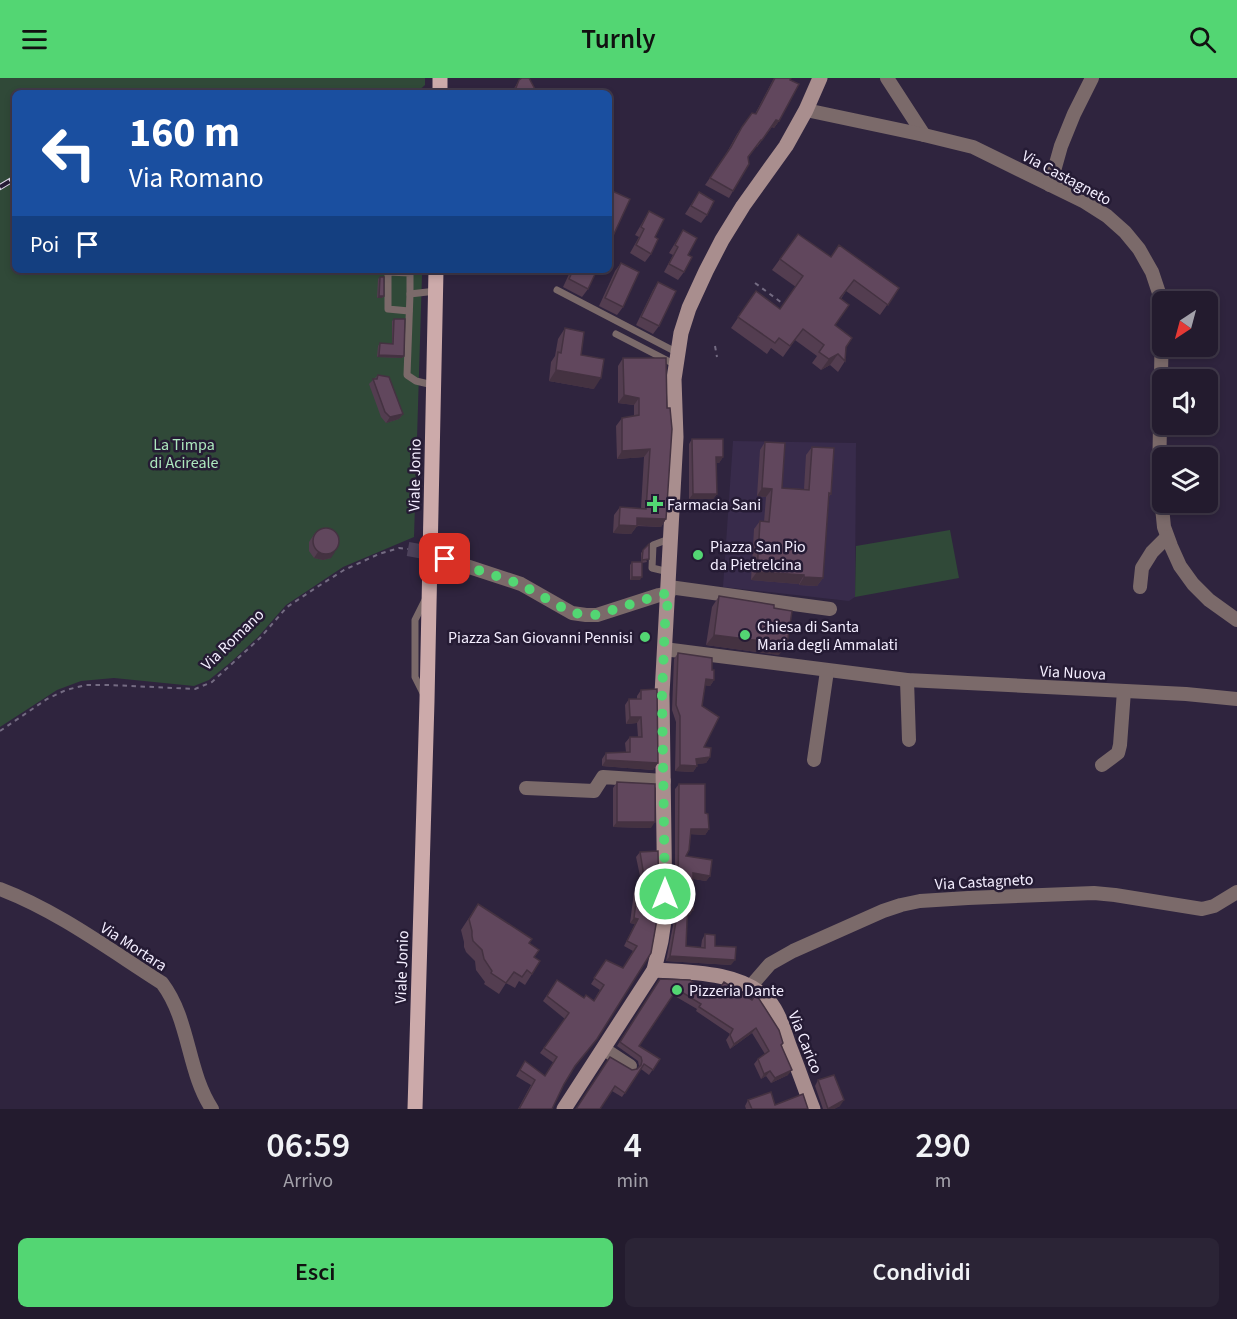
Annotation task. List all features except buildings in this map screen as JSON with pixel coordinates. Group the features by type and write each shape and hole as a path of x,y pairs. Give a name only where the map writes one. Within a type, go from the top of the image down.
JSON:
{"main road":[{"name":"Viale Jonio","path":"415,1109 436,273"},
{"name":"Viale Jonio","path":"423,826 423,1109"}],"street":[{"path":"564,1109 654,970 661,941 665,914 662,694 676,437 674,379 681,333 689,308 711,260 743,206 786,146 806,110 818,78"},
{"path":"887,78 924,135"},
{"path":"1050,185 1061,146 1092,78"},
{"name":"Via Castagneto","path":"806,110 973,147 1085,202 1107,216 1125,232 1139,249 1152,272 1160,296 1162,323 1159,477 1164,527 1180,566 1193,584 1209,600 1237,620"},
{"path":"1140,587 1142,568 1152,552 1167,537"},
{"path":"443,556 445,559 520,584 572,613 586,615 597,615 659,595 669,584"},
{"path":"669,584 830,609"},
{"name":"Via Nuova","path":"664,650 906,680 1186,694 1237,699"},
{"path":"814,760 827,671"},
{"path":"906,680 909,740"},
{"path":"1102,765 1118,753 1124,691"},
{"path":"526,788 594,791 603,777 664,781"},
{"name":"Via Mortara","path":"0,889 60,918 162,983 172,996 204,1097 212,1109"},
{"name":"Via Castagneto","path":"750,987 770,964 793,951 883,911 920,901 1094,893 1202,909 1214,906 1237,892"},
{"name":"Via Carico","path":"654,970 728,978 750,987 768,1001 779,1017 813,1109"},
{"path":"604,1048 630,1066"}],"lane":[{"path":"388,273 388,309 409,311"},
{"path":"410,273 407,375 416,381 434,385"},
{"path":"557,290 677,359"},
{"path":"410,294 436,291"},
{"path":"616,334 677,359"}],"path":[{"path":"755,283 782,303"},
{"path":"715,346 717,357"},
{"name":"Via Romano","path":"0,731 47,699 66,690 86,685 195,689 212,682 260,638 287,607 344,570 380,554 399,548 408,549"}],"shaded area":[{"path":"733,441 856,443 855,597 849,601 723,587"}],"green space":[{"name":"La Timpa di Acireale","path":"0,78 425,78 425,85 419,90 12,90 12,273 422,273 422,275 414,537 343,567 286,605 258,637 209,680 194,686 114,678 81,681 57,690 0,727"},
{"path":"950,530 959,578 855,597 856,546"}],"tunnel":[{"path":"408,549 441,555"}],"railway":[{"path":"0,187 12,180"}],"place":[{"name":"Farmacia Sani","path":"655,504"},
{"name":"Piazza San Pio da Pietrelcina","path":"698,555"},
{"name":"Chiesa di Santa Maria degli Ammalati","path":"745,635"},
{"name":"Piazza San Giovanni Pennisi","path":"645,637"},
{"name":"Pizzeria Dante","path":"677,990"}],"route":[{"path":"445,559 520,584 572,613 597,615 669,593 665,624 662,694 665,894"}]}
